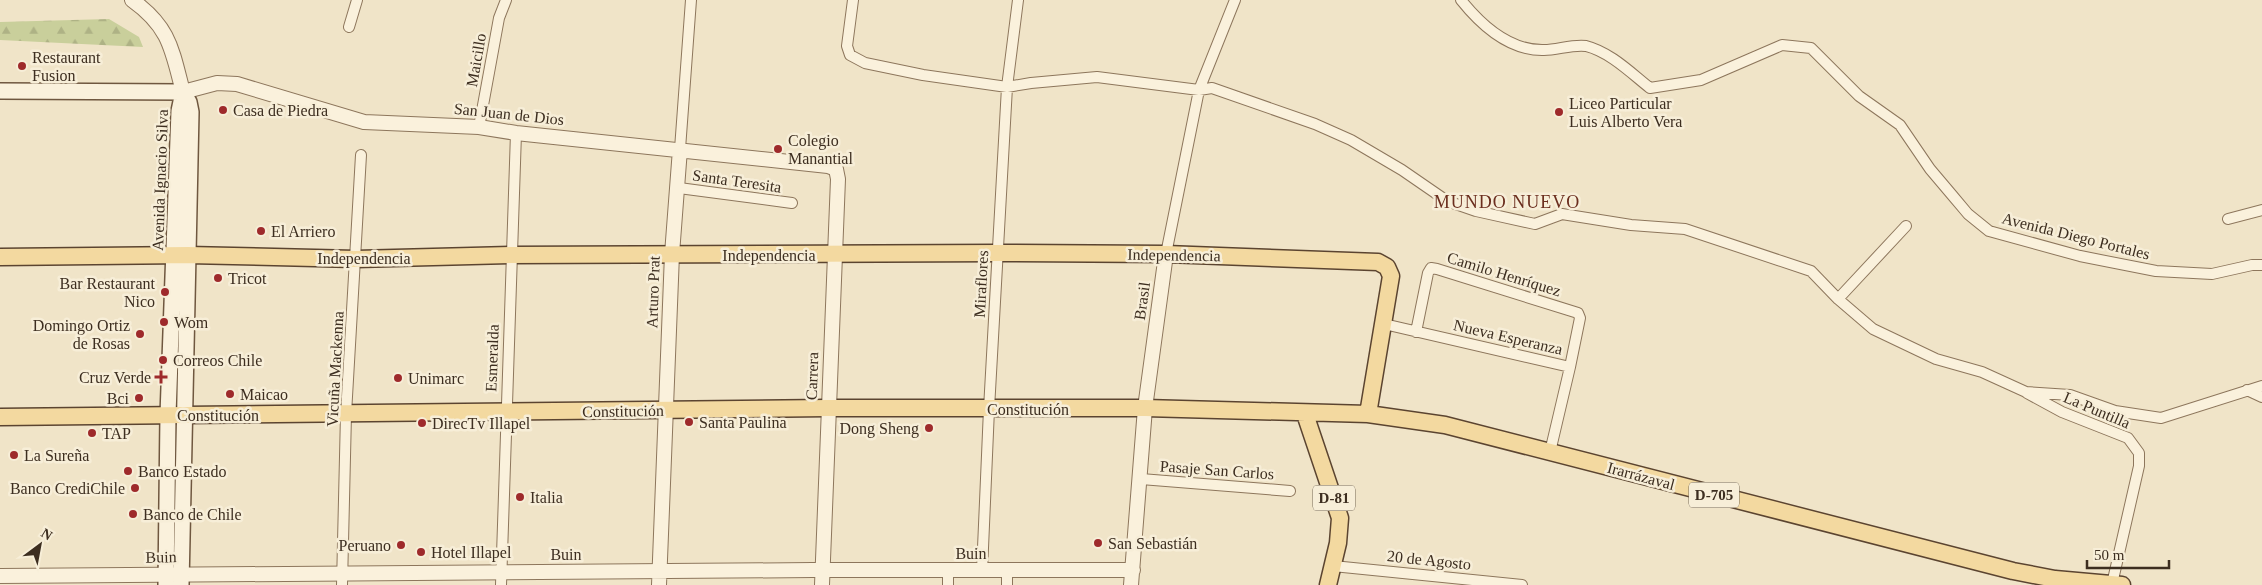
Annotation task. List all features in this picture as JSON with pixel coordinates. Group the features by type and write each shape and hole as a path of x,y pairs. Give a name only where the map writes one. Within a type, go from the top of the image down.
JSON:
{"main road":[{"path":"0,92 183,92"},
{"name":"Avenida Ignacio Silva","path":"174,579 175,415 181,255 191,112 189,102 183,92"},
{"name":"Independencia","path":"0,257 181,255 356,259 511,255 998,253 1166,254 1382,263 1387,267 1390,276 1384,324 1368,414"},
{"name":"Constitución","path":"0,416 828,408 1145,408 1305,414"},
{"name":"Irarrázaval","path":"1305,414 1368,414 1445,425 2013,571 2117,585"},
{"name":"D-81","path":"1305,414 1338,510 1340,535 1328,585"}],"street":[{"path":"132,0 148,11 168,38 183,92"},
{"path":"349,26 356,0"},
{"name":"Maicillo","path":"479,127 499,18 506,0"},
{"name":"Arturo Prat","path":"659,578 672,254 679,188 690,0"},
{"name":"La Puntilla","path":"853,0 847,46 850,55 865,63 1008,87 1097,77 1199,90 1212,88 1315,124 1383,158 1446,200 1476,211 1535,224 1562,214 1631,226 1685,229 1811,271 1838,299 1873,329 1936,360 1982,372 2026,392 2062,412 2128,438 2136,448 2140,460 2117,585"},
{"name":"Miraflores","path":"982,571 989,409 1008,87 1018,0"},
{"name":"Brasil","path":"1132,585 1145,408 1166,254 1199,90 1235,0"},
{"name":"Avenida Diego Portales","path":"1461,0 1474,16 1494,33 1512,43 1530,50 1584,46 1604,53 1650,88 1700,80 1782,45 1811,48 1859,96 1900,125 1930,169 1968,214 1989,230 2080,256 2156,271 2212,274 2252,265 2262,266"},
{"name":"San Juan de Dios","path":"183,92 217,84 237,84 364,122 479,127 516,133 828,166 836,169"},
{"name":"Esmeralda","path":"501,578 505,412 516,133"},
{"name":"Vicuña Mackenna","path":"342,579 346,414 361,155"},
{"name":"Carrera","path":"822,585 838,179 836,169"},
{"name":"Santa Teresita","path":"679,188 792,203"},
{"path":"2228,219 2262,210"},
{"path":"1838,299 1906,226"},
{"name":"Camilo Henríquez","path":"1416,332 1428,272 1431,268 1437,269 1578,313 1580,318 1570,367"},
{"name":"Nueva Esperanza","path":"1384,324 1570,367 1550,452"},
{"path":"2026,392 2070,395 2115,411 2161,418 2262,386"},
{"path":"2247,390 2262,398"},
{"name":"Pasaje San Carlos","path":"1141,479 1290,491"},
{"name":"20 de Agosto","path":"1333,566 1465,582 1522,585"},
{"name":"Buin","path":"0,576 174,579 659,578 822,570 1132,570"},
{"path":"948,570 948,585"},
{"path":"1007,571 1007,585"}],"green space":[{"path":"109,19 139,37 143,47 0,40 0,22"}],"place":[{"name":"Restaurant Fusion","path":"22,66"},
{"name":"Casa de Piedra","path":"223,110"},
{"name":"Liceo Particular Luis Alberto Vera","path":"1559,112"},
{"name":"Colegio Manantial","path":"778,149"},
{"name":"El Arriero","path":"261,231"},
{"name":"Tricot","path":"218,278"},
{"name":"Bar Restaurant Nico","path":"165,292"},
{"name":"Wom","path":"164,322"},
{"name":"Domingo Ortiz de Rosas","path":"140,334"},
{"name":"Correos Chile","path":"163,360"},
{"name":"Cruz Verde","path":"161,377"},
{"name":"Unimarc","path":"398,378"},
{"name":"Maicao","path":"230,394"},
{"name":"Bci","path":"139,398"},
{"name":"Santa Paulina","path":"689,422"},
{"name":"DirecTv Illapel","path":"422,423"},
{"name":"Dong Sheng","path":"929,428"},
{"name":"TAP","path":"92,433"},
{"name":"La Sureña","path":"14,455"},
{"name":"Banco Estado","path":"128,471"},
{"name":"Banco CrediChile","path":"135,488"},
{"name":"Italia","path":"520,497"},
{"name":"Banco de Chile","path":"133,514"},
{"name":"San Sebastián","path":"1098,543"},
{"name":"Peruano","path":"401,545"},
{"name":"Hotel Illapel","path":"421,552"}],"district":[{"name":"MUNDO NUEVO","path":"1507,202"}]}
